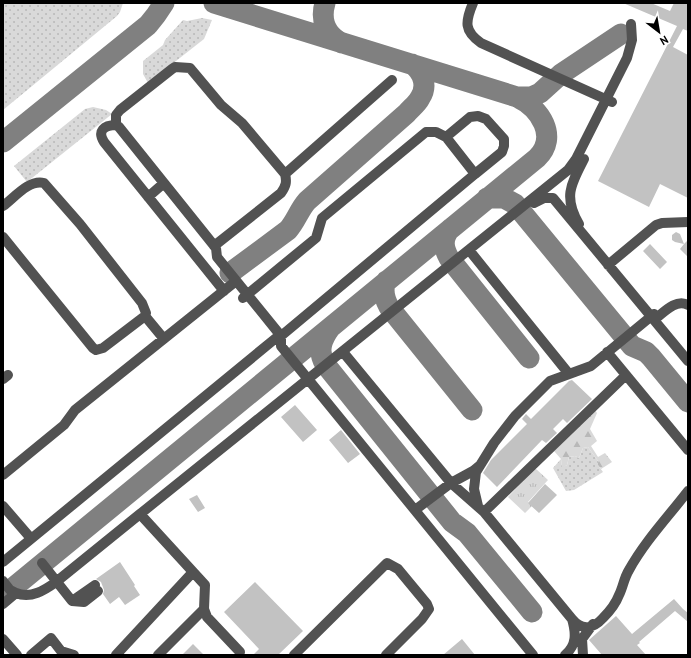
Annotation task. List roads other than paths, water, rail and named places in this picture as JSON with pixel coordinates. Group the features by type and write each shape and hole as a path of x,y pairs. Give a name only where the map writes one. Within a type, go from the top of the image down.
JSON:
{"lane":[{"path":"473,3 468,15 467,27 472,37 481,43 610,99"},
{"path":"479,3 473,18 473,26 476,34 610,99"},
{"path":"3,581 10,590 26,596 46,589 56,582 470,252 568,170 574,164 636,52 635,41 637,34 631,24"},
{"path":"214,246 282,193 286,186 287,180 285,174 246,127 221,105 190,68 175,67 118,112 116,115 116,125 164,183 214,246 216,248 217,257 245,296 278,337 277,349 307,382 415,510 533,655"},
{"path":"285,174 392,80"},
{"path":"470,252 538,200 545,197 553,198 559,201 568,196 574,177 610,99"},
{"path":"3,562 502,152 504,146 504,138 486,119 478,116 470,117 446,137"},
{"path":"116,125 110,125 101,132 101,136 224,291"},
{"path":"245,296 316,238 322,218 426,132 432,131 446,137 475,174"},
{"path":"611,266 579,223 571,204 569,186 564,181 560,180 554,182 549,187 553,198 654,317 688,361"},
{"path":"3,206 28,186 37,182 44,183 80,224 142,303 146,310 145,316 103,348 96,350 3,237"},
{"path":"148,197 164,183"},
{"path":"611,266 658,224 667,222 688,222"},
{"path":"611,266 657,229 666,226 688,226"},
{"path":"470,252 568,372"},
{"path":"3,475 64,425 75,410 224,291 233,279"},
{"path":"415,510 451,483 477,468 504,429 550,381 586,363 654,317 677,304 683,303 688,305"},
{"path":"568,372 591,366 607,352 654,317 678,307 684,306 688,309"},
{"path":"145,316 164,339"},
{"path":"654,317 688,354"},
{"path":"3,556 269,337 278,337"},
{"path":"607,352 688,450"},
{"path":"344,353 451,483 481,509 579,626 591,626 602,619 616,602 628,570 646,544 688,491"},
{"path":"481,509 626,375"},
{"path":"477,468 474,489 481,509"},
{"path":"570,654 611,602 625,568 643,542 688,485"},
{"path":"3,506 28,535"},
{"path":"140,514 205,585 204,609 207,617 240,652"},
{"path":"294,655 387,563 398,569 427,604 428,609 422,619 386,655"},
{"path":"42,564 72,601 96,588"},
{"path":"116,655 193,572"},
{"path":"3,604 16,593"},
{"path":"158,655 204,609"},
{"path":"570,654 575,638 575,630 572,619"},
{"path":"31,655 51,638 62,651 74,655"},
{"path":"3,639 17,655"},
{"path":"582,640 583,655"}]}
